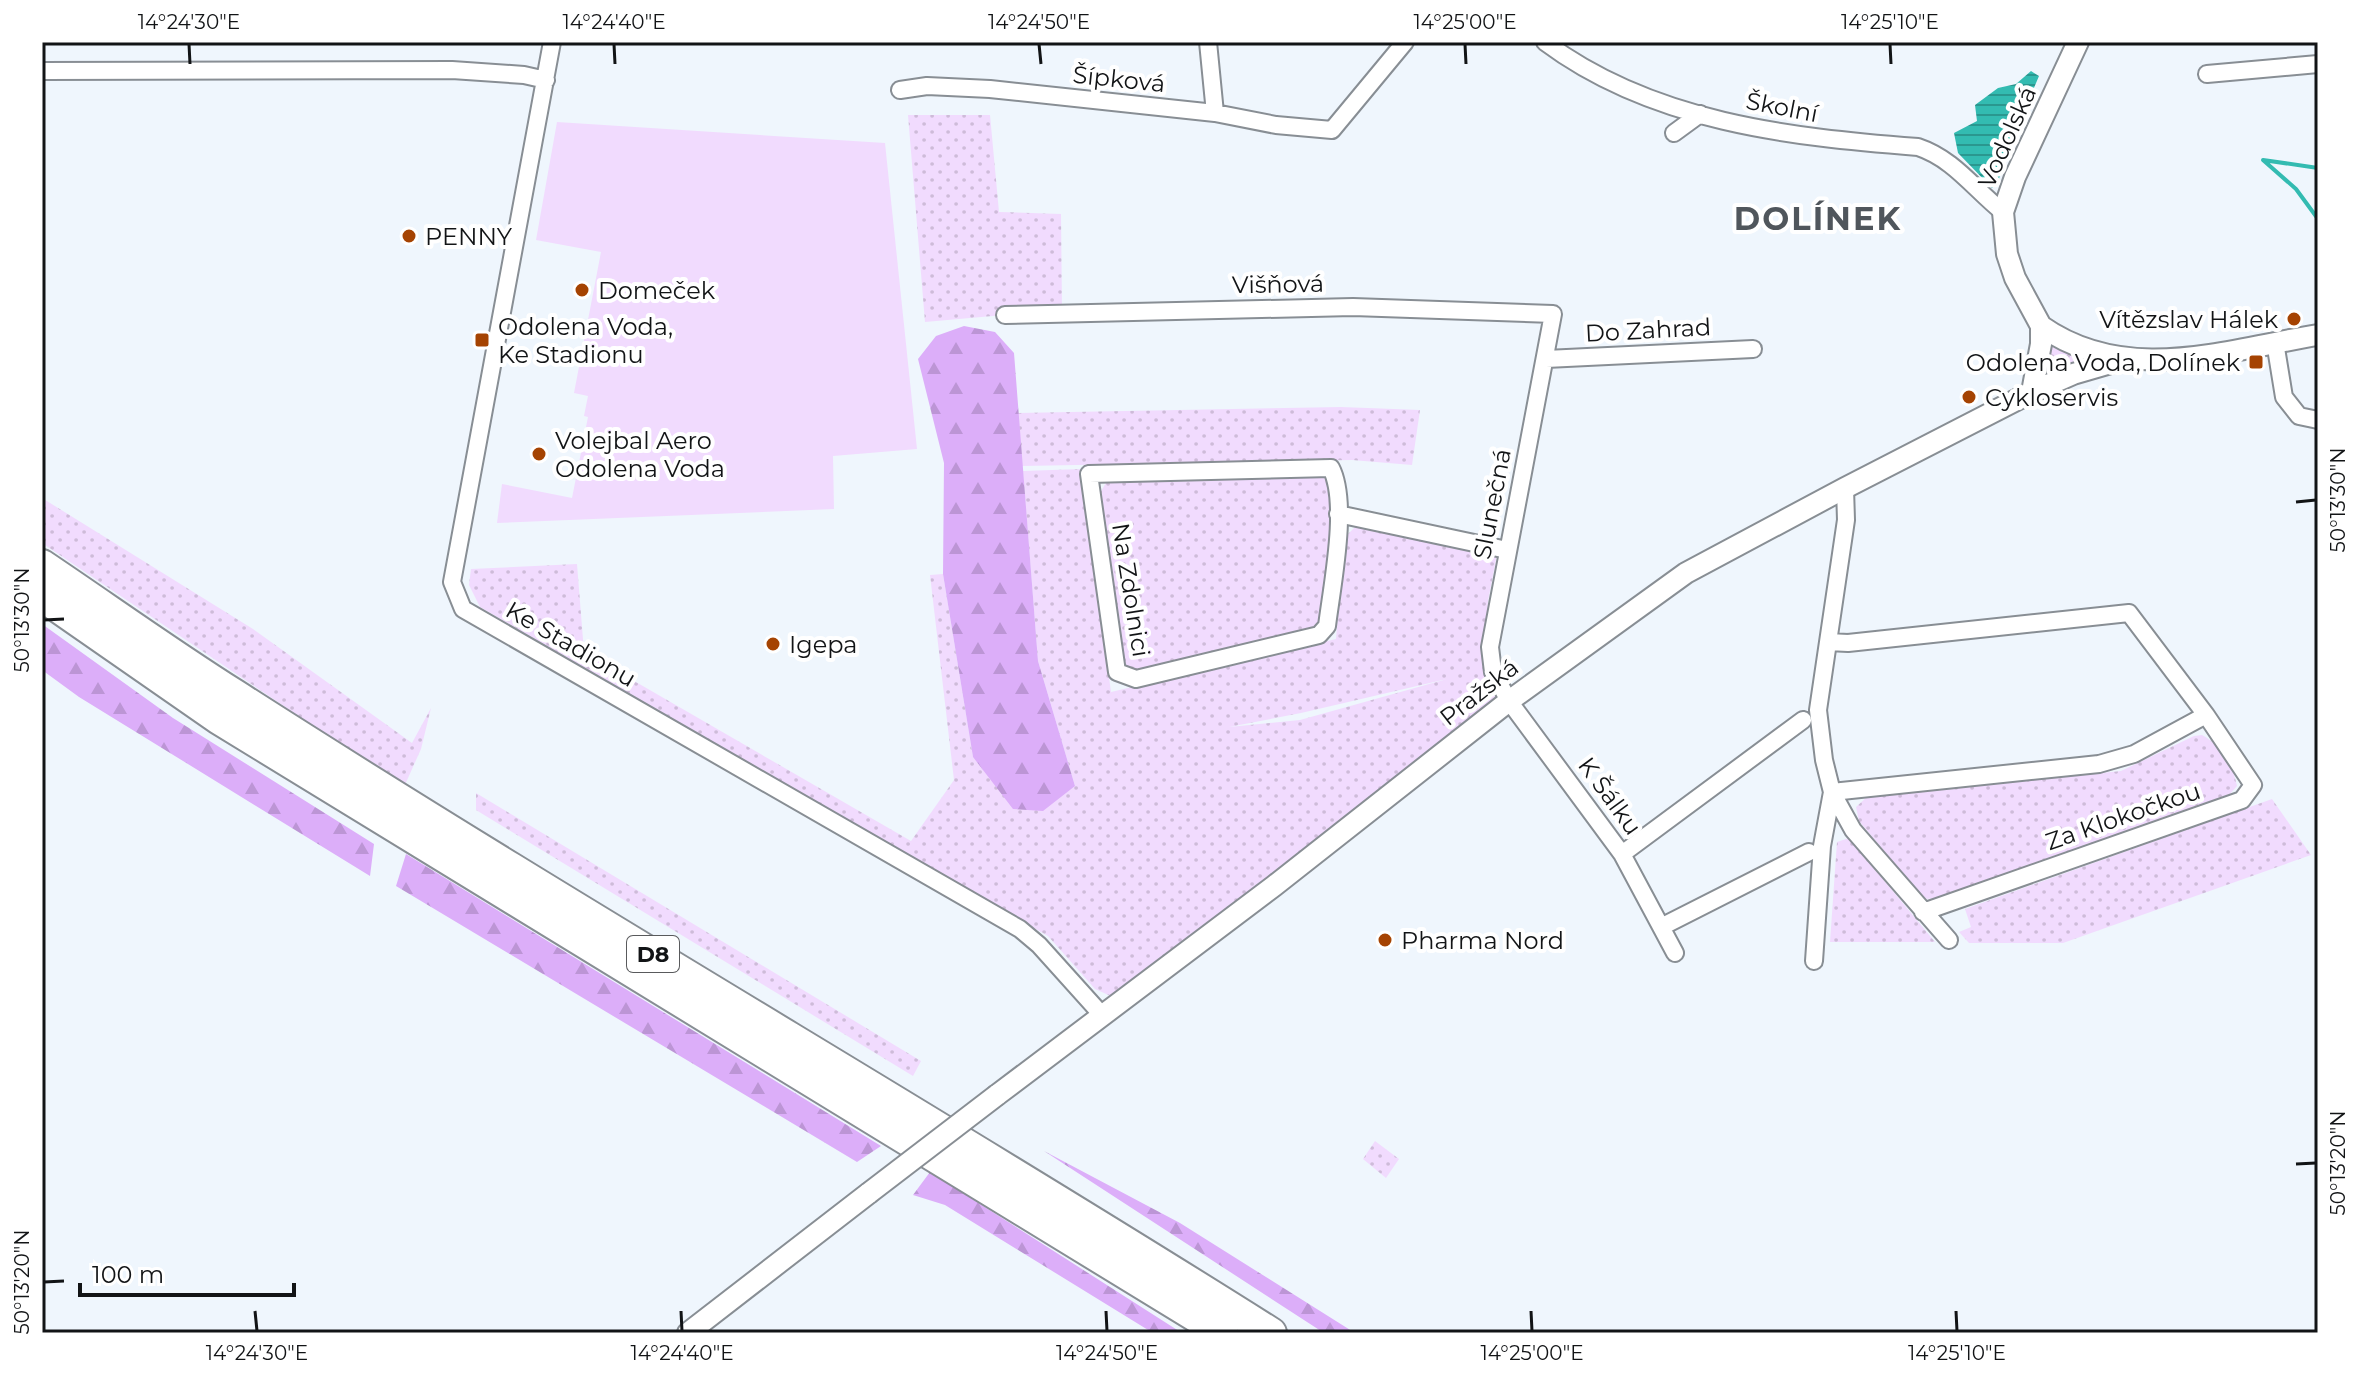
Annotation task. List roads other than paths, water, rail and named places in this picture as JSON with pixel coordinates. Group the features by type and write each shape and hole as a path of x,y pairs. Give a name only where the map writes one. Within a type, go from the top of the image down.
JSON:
{"highway":[{"name":"D8","path":"42,565 232,693 403,801 1139,1249 1271,1333"},
{"name":"D8","path":"42,596 232,727 1223,1333"}],"street":[{"name":"Ke Stadionu","path":"552,42 452,582 463,609 1020,929 1039,945 1102,1015"},
{"path":"1208,42 1215,113"},
{"name":"Šípková","path":"900,90 927,86 990,89 1215,113 1276,125 1332,130 1405,42"},
{"name":"Školní","path":"1545,42 1569,60 1621,89 1663,104 1791,136 1918,147 1956,166 1983,196 2003,212"},
{"name":"Vodolská","path":"2041,326 2015,278 2007,254 2003,212 2015,177 2078,42"},
{"path":"2207,74 2318,64"},
{"path":"42,71 452,70 524,75 546,80"},
{"path":"1674,133 1700,114"},
{"name":"Višňová","path":"1005,315 1353,307 1553,314"},
{"name":"Slunečná","path":"1509,701 1493,672 1490,647 1553,314"},
{"path":"2041,326 2068,344 2128,358 2163,361 2318,335"},
{"path":"2032,392 2041,344 2041,326"},
{"path":"2275,342 2284,397 2299,416 2318,420"},
{"name":"Do Zahrad","path":"1546,359 1753,349"},
{"name":"Pražská","path":"688,1333 1274,886 1509,701 1686,573 2032,392 2073,374 2128,358"},
{"name":"Na Zdolnici","path":"1331,468 1338,481 1338,514 1327,626 1319,635 1136,679 1117,672 1089,474 1331,468"},
{"path":"1845,488 1846,520 1818,710 1824,760 1832,792 1853,830 1949,940"},
{"path":"1338,514 1507,550"},
{"name":"Za Klokočkou","path":"1828,642 1848,643 2129,613 2206,715 2253,785 2242,800 1923,912"},
{"name":"K Šálku","path":"1509,701 1622,854 1675,953"},
{"path":"1832,792 2099,764 2134,754 2206,715"},
{"path":"1622,854 1803,720"},
{"path":"1814,961 1822,846 1832,792"},
{"path":"1663,926 1809,852"}],"waterway":[{"path":"2318,168 2263,160 2296,189 2318,219"}],"place":[{"name":"PENNY","path":"409,236"},
{"name":"Domeček","path":"582,290"},
{"name":"Vítězslav Hálek","path":"2294,319"},
{"name":"Odolena Voda, Ke Stadionu","path":"482,340"},
{"name":"Odolena Voda, Dolínek","path":"2256,362"},
{"name":"Cykloservis","path":"1969,397"},
{"name":"Volejbal Aero Odolena Voda","path":"539,454"},
{"name":"Igepa","path":"773,644"},
{"name":"Pharma Nord","path":"1385,940"}],"district":[{"name":"DOLÍNEK","path":"1818,218"}]}
